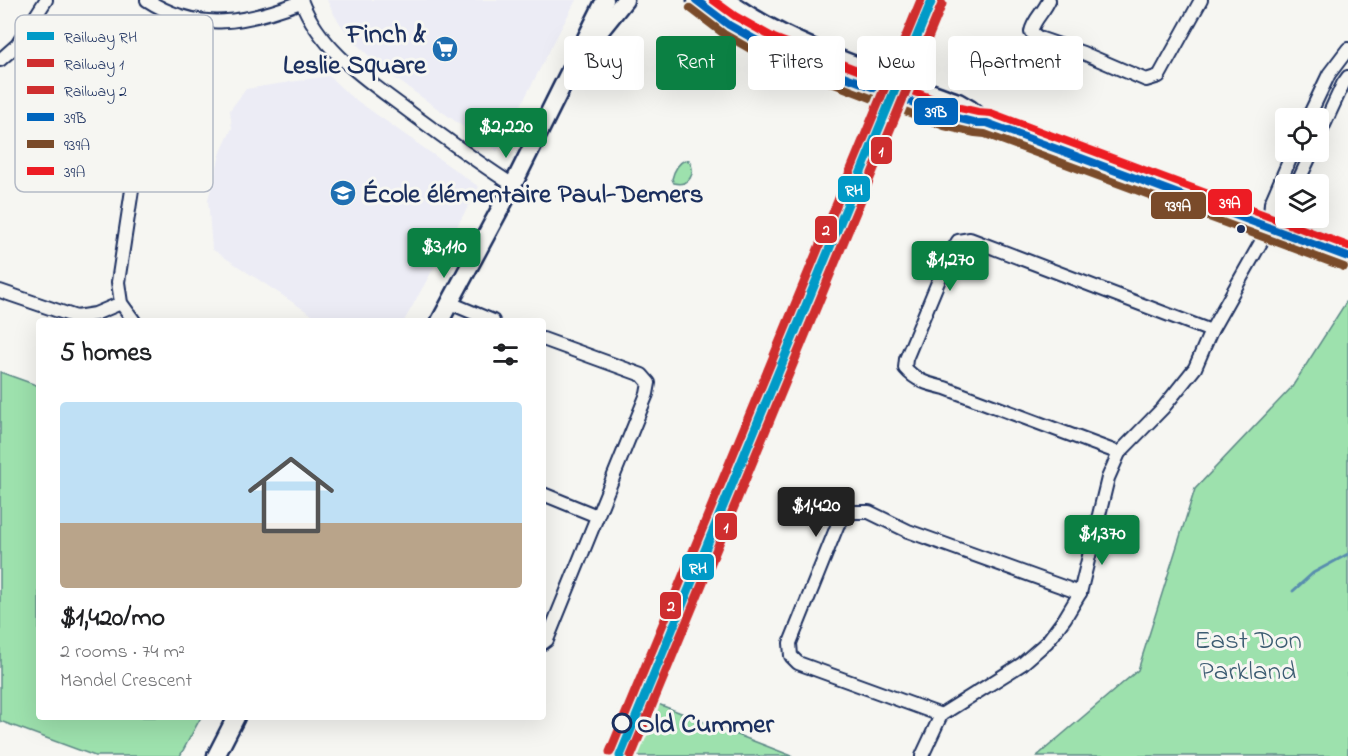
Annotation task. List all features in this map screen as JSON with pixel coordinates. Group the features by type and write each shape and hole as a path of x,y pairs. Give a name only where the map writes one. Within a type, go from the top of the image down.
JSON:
{"main road":[{"path":"585,36 595,0"},
{"path":"587,36 605,0"},
{"path":"595,36 625,0"},
{"path":"686,0 712,12"},
{"path":"696,0 729,25 770,48 948,116 976,123 987,123"},
{"path":"726,0 752,18 791,39 958,102 987,123 1348,256"},
{"path":"442,318 513,185 564,80"},
{"path":"216,756 234,720"}],"street":[{"path":"36,15 46,0"},
{"path":"147,0 180,15"},
{"path":"1048,0 1044,10 1032,24 1031,32 1039,38 1083,52 1146,80 1159,76 1200,0"},
{"path":"213,21 244,21 301,1 320,36 354,71 466,154 513,185"},
{"path":"0,60 15,47"},
{"path":"1313,108 1329,74 1348,49"},
{"path":"1329,114 1348,78"},
{"path":"1269,228 1271,203 1289,162"},
{"path":"131,192 118,282 121,303 132,318"},
{"path":"922,756 941,715 1022,664 1047,642 1080,593 1108,478 1119,453 1163,408 1195,368 1211,331 1269,228 1275,221"},
{"path":"1119,453 945,388 926,384 913,377 904,368 948,258 958,241 970,239 1211,331"},
{"path":"0,291 76,317 95,314 121,303"},
{"path":"450,303 486,318"},
{"path":"546,340 642,375 649,383 647,394 546,641"},
{"path":"546,495 597,516"},
{"path":"941,715 798,663 790,656 790,643 838,524 849,512 869,512 908,531 1080,593"}],"shaded area":[{"path":"327,0 576,0 497,151 385,71 350,38"},
{"name":"École élémentaire Paul-Demers","path":"329,76 349,95 479,187 406,318 316,318 212,249 208,199 210,192 213,192 213,181 221,152 232,128 230,110 246,89"}],"green space":[{"path":"685,160 689,161 692,174 684,183 674,183 672,179 675,170"},
{"name":"East Don Parkland","path":"1348,299 1348,756 1037,756 1138,670 1195,489 1292,387"},
{"path":"0,372 36,385 36,720 199,720 180,756 95,756 0,721"},
{"path":"658,704 792,756 637,756"}],"waterway":[{"path":"1293,591 1313,573 1348,554"}],"rail line":[{"name":"2","path":"610,752 921,0"},
{"name":"RH","path":"620,756 932,0"},
{"name":"1","path":"631,756 942,4"}],"transit line":[{"name":"39B","path":"696,0 729,25 770,48 948,116 987,123 1348,257"},
{"name":"39A","path":"713,0 735,16 774,38 951,106 991,113 1348,246"},
{"name":"939A","path":"690,8 724,34 766,58 944,126 985,134 1344,267"}],"place":[{"name":"Finch & Leslie Square","path":"445,49"},
{"name":"École élémentaire Paul-Demers","path":"343,193"},
{"name":"Old Cummer","path":"622,723"}]}
